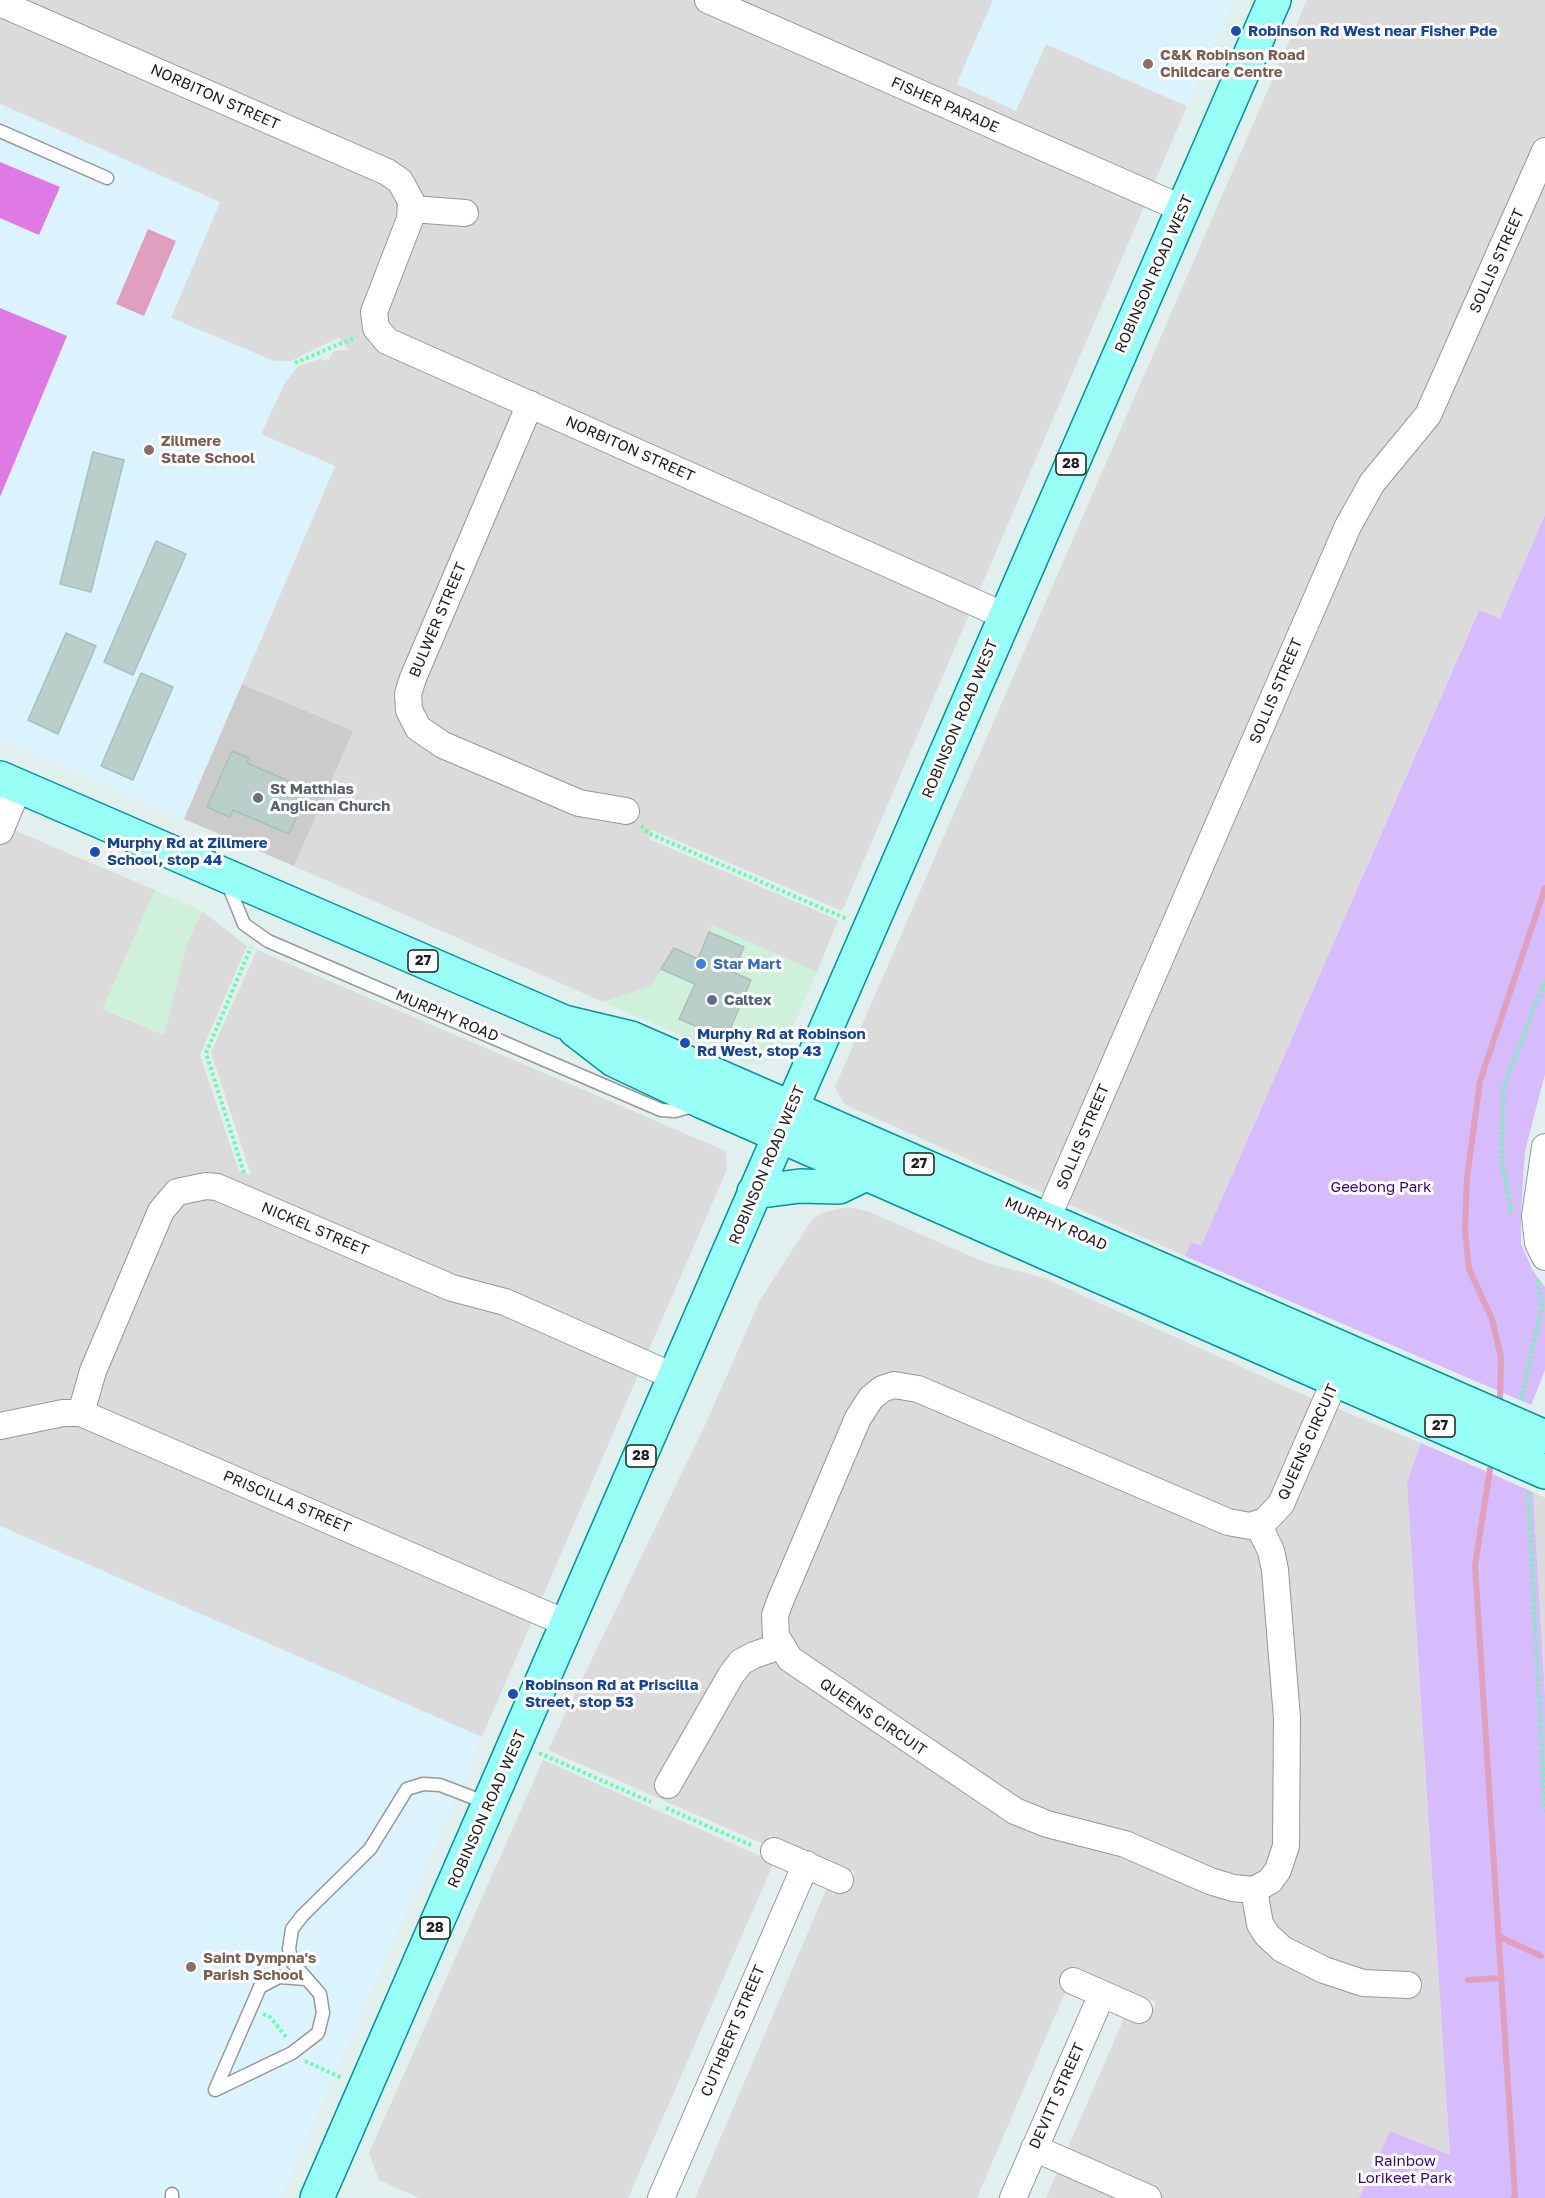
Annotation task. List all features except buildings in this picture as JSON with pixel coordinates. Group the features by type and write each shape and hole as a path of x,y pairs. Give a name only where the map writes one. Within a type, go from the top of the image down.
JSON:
{"main road":[{"name":"ROBINSON ROAD WEST","path":"326,2195 490,1804 754,1192 1274,0"},
{"name":"MURPHY ROAD","path":"9,782 564,1022 631,1038 785,1122 868,1173 1041,1233 1348,1351 1545,1437"},
{"name":"MURPHY ROAD","path":"564,1022 614,1060 703,1102 785,1122 1041,1233 1335,1381 1534,1467"},
{"path":"754,1192 800,1186 839,1187 868,1173"}],"street":[{"name":"FISHER PARADE","path":"708,0 1183,209"},
{"name":"NORBITON STREET","path":"0,3 387,172 408,191 412,209"},
{"name":"SOLLIS STREET","path":"1041,1233 1347,526 1372,483 1428,415 1545,151"},
{"path":"376,328 374,312 376,301 407,231 412,209 465,213"},
{"name":"NORBITON STREET","path":"376,328 380,336 393,344 1005,616"},
{"name":"BULWER STREET","path":"530,404 413,678 408,694 409,710 418,728 443,745 579,803 626,811"},
{"path":"0,831 9,782"},
{"path":"1545,1147 1535,1216 1538,1243 1545,1257"},
{"name":"NICKEL STREET","path":"81,1413 93,1371 161,1211 168,1201 186,1188 206,1186 248,1200 439,1282 505,1302 675,1377"},
{"name":"QUEENS CIRCUIT","path":"1258,1524 1274,1514 1281,1504 1348,1351"},
{"path":"668,1785 731,1675 741,1662 780,1646 774,1626 778,1607 858,1418 871,1398 882,1389 894,1385 918,1389 1228,1522 1239,1526 1258,1524 1271,1551 1275,1570 1287,1718 1286,1846 1278,1870 1270,1881 1254,1890 1260,1924 1267,1935 1282,1949 1324,1970 1363,1983 1408,1985"},
{"name":"PRISCILLA STREET","path":"0,1426 63,1413 81,1413 568,1624"},
{"name":"QUEENS CIRCUIT","path":"780,1646 790,1659 802,1668 1015,1811 1047,1824 1125,1844 1210,1881 1233,1888 1254,1890"},
{"path":"774,1851 840,1880"},
{"name":"CUTHBERT STREET","path":"661,2198 806,1864"},
{"path":"1073,1981 1139,2010"},
{"name":"DEVITT STREET","path":"1012,2198 1102,1994"},
{"path":"1034,2148 1148,2198"}],"lane":[{"path":"0,131 107,178"},
{"name":"MURPHY ROAD","path":"224,874 238,915 256,935 661,1110 687,1110 703,1102"},
{"path":"306,1978 279,1977 260,1987 215,2090 292,2053 318,2033 323,2013 320,1994 306,1978 292,1962 289,1949 292,1929 302,1916 370,1849 407,1789 423,1784 441,1785 490,1804"}],"path":[{"path":"295,363 376,328"},
{"path":"626,811 648,833 869,929"},
{"path":"248,1200 246,1179 206,1053 256,935"},
{"path":"1534,1467 1516,1477 1528,1484 1545,1812"},
{"path":"516,1744 762,1850 774,1851"},
{"path":"260,2012 270,2017 286,2038"},
{"path":"315,2066 335,2074"}],"shaded area":[{"path":"0,0 993,0 957,83 1046,44 1187,106 842,911 652,830 649,839 838,920 817,972 713,926 698,959 650,987 603,1002 294,866 352,731 242,684 335,466 261,434 284,384 298,366 320,359 328,361 334,351 349,350 339,337 291,361 274,361 171,318 220,202 0,104"},
{"name":"C&K Robinson Road Childcare Centre","path":"993,0 1234,0 1187,106 1046,44 1016,111 957,84"},
{"path":"1307,0 1545,0 1545,515 1500,620 1478,611 1201,1246 1191,1242 1185,1256 844,1104 835,1087"},
{"name":"Zillmere State School","path":"0,104 220,202 171,318 274,361 295,363 298,366 284,384 261,434 335,466 184,819 0,738"},
{"path":"0,162 60,187 39,235 0,218"},
{"path":"148,229 176,241 144,316 116,304"},
{"path":"0,308 67,336 0,497"},
{"path":"242,684 353,731 294,866 184,819"},
{"path":"0,824 155,890 103,1009 164,1035 186,946 202,911 247,946 200,1055 239,1171 251,1175 211,1052 257,950 726,1151 727,1169 482,1737 0,1526"},
{"path":"155,890 202,911 186,946 164,1035 103,1008"},
{"path":"712,925 817,972 786,1043 776,1056 762,1064 745,1063 603,1002 650,987 674,948 698,959"},
{"path":"849,1207 867,1211 987,1263 1044,1278 1295,1391 1421,1443 1407,1484 1450,2156 1390,2131 1359,2198 1046,2198 1125,2016 1146,2024 1156,2002 1076,1967 977,2198 695,2198 829,1883 847,1891 855,1872 770,1835 766,1845 548,1750 706,1423 760,1300 811,1221 821,1213"},
{"path":"1533,1492 1545,1498 1545,1696"},
{"name":"Saint Dympna's Parish School","path":"0,1526 482,1737 280,2198 0,2198"},
{"path":"543,1760 774,1862 628,2198 419,2198 379,2180 369,2153"}],"green space":[{"name":"Geebong Park","path":"1545,515 1545,1074 1525,1151 1521,1244 1533,1271 1545,1287 1545,1370 1531,1405 1185,1256 1191,1242 1201,1246 1479,610 1500,619"},
{"name":"Rainbow Lorikeet Park","path":"1421,1443 1533,1492 1545,1696 1545,2198 1359,2198 1390,2131 1450,2155 1407,1483"}],"waterway":[{"path":"1500,1399 1501,1357 1492,1319 1469,1269 1465,1230 1467,1178 1480,1081 1545,888"},
{"path":"1490,1469 1475,1566 1515,2196 1513,2198"},
{"path":"1498,1936 1541,1956"},
{"path":"1468,1980 1501,1978"}],"place":[{"name":"Robinson Rd West near Fisher Pde","path":"1236,31"},
{"name":"C&K Robinson Road Childcare Centre","path":"1148,64"},
{"name":"Zillmere State School","path":"149,450"},
{"name":"St Matthias Anglican Church","path":"258,798"},
{"name":"Murphy Rd at Zillmere School, stop 44","path":"95,852"},
{"name":"Star Mart","path":"701,964"},
{"name":"Caltex","path":"712,1000"},
{"name":"Murphy Rd at Robinson Rd West, stop 43","path":"685,1043"},
{"name":"Robinson Rd at Priscilla Street, stop 53","path":"513,1694"},
{"name":"Saint Dympna's Parish School","path":"191,1967"}]}
